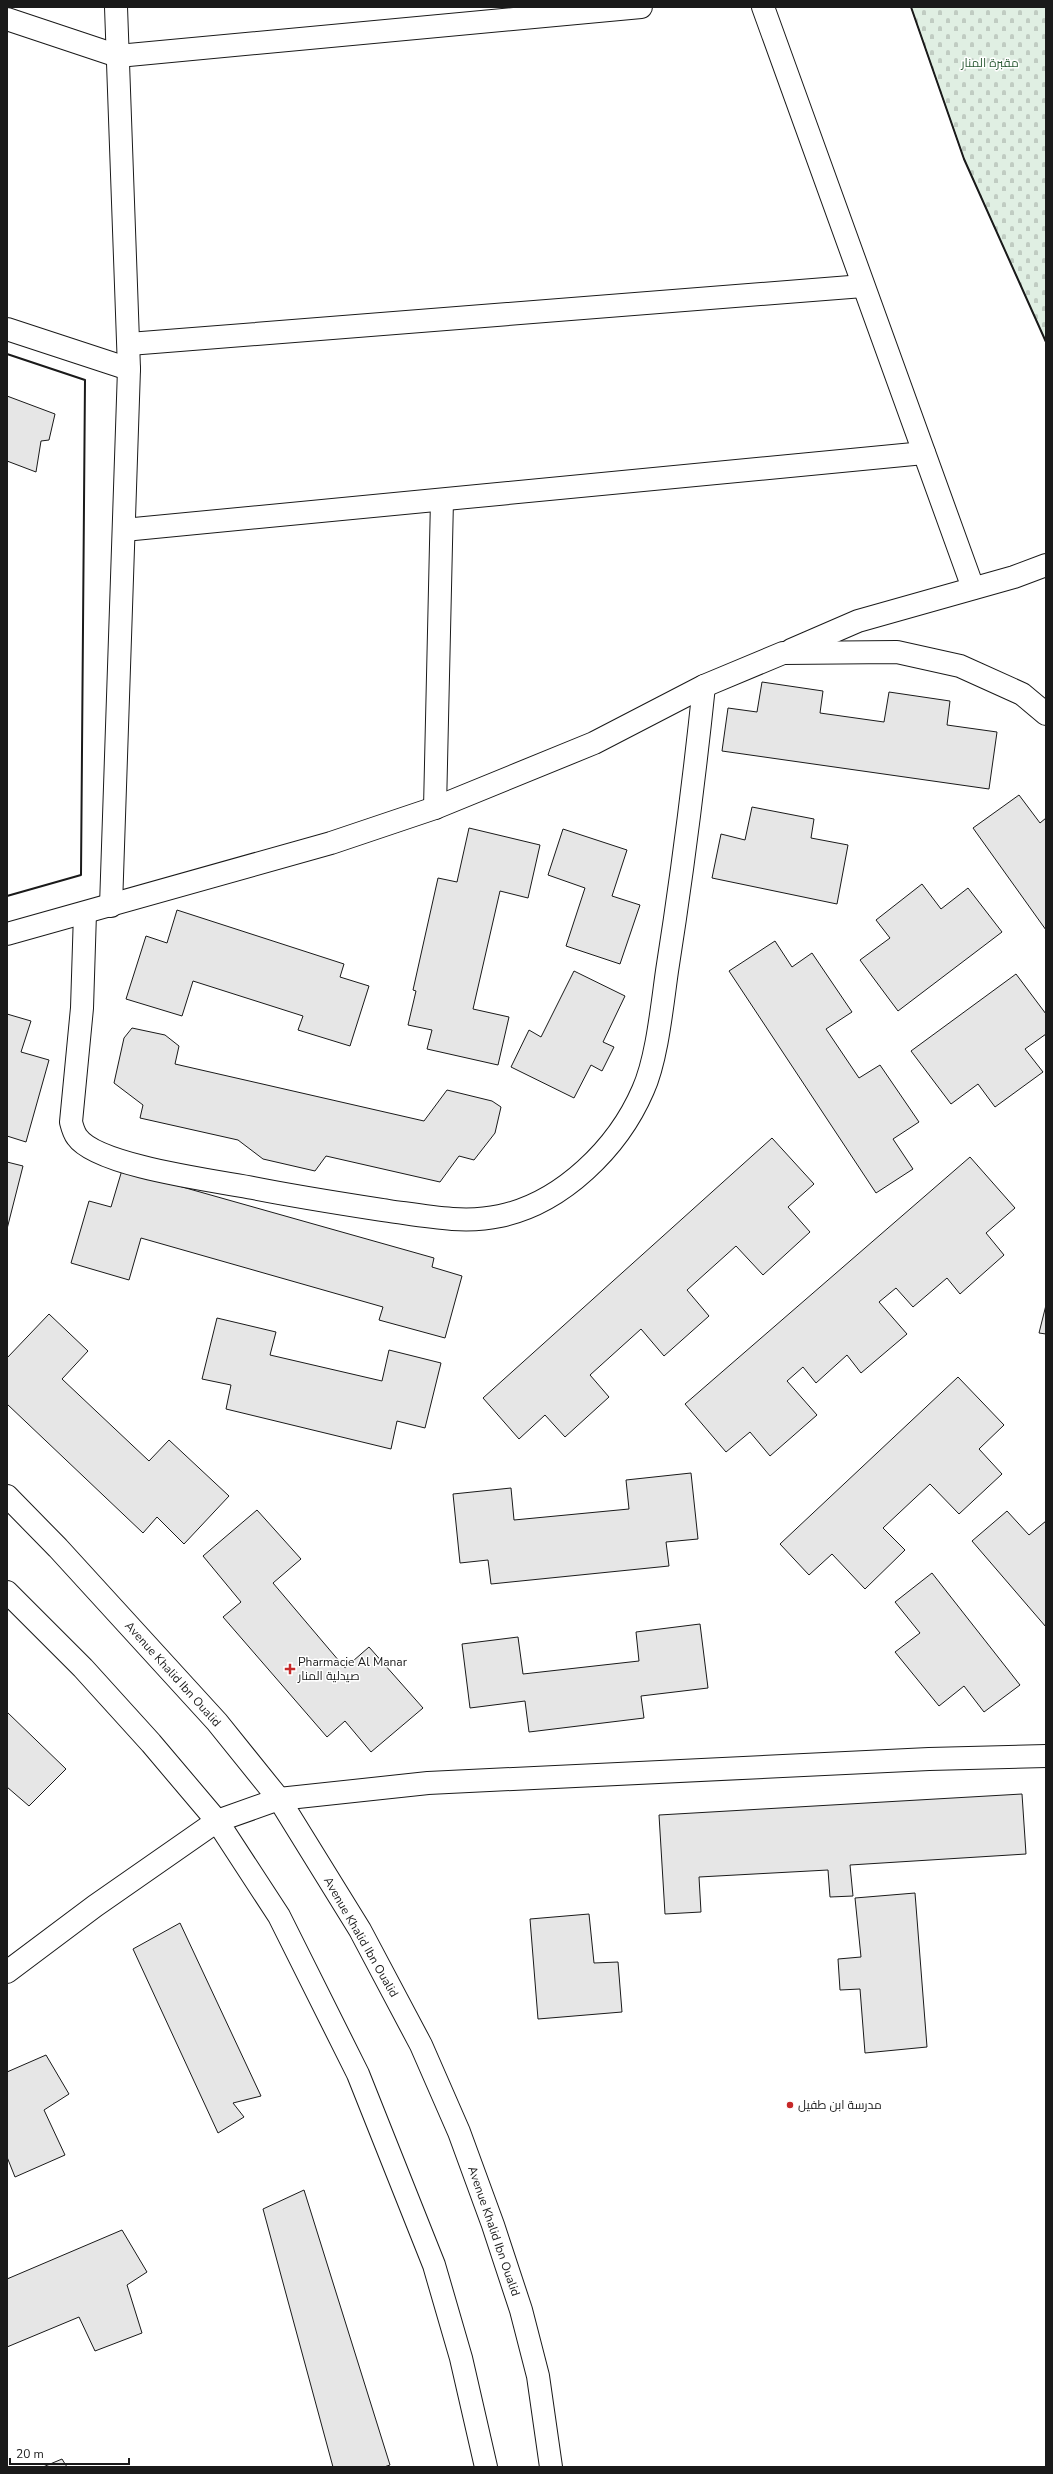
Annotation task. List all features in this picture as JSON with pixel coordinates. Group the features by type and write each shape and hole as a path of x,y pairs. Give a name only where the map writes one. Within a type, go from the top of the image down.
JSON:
{"street":[{"path":"111,906 129,369 116,7"},
{"path":"7,19 118,56 641,7"},
{"path":"763,7 973,588"},
{"path":"129,344 863,286"},
{"path":"7,329 129,369"},
{"path":"124,530 924,453"},
{"path":"435,808 442,500"},
{"path":"7,934 85,914 331,843 435,808 594,743 704,686 858,620 1014,577 1046,565"},
{"path":"783,653 897,652 960,666 1022,694 1046,714"},
{"path":"85,914 82,1008 71,1122 77,1137 91,1149 110,1158 142,1166 315,1200 448,1219 499,1217 536,1204 570,1182 602,1152 626,1124 644,1088 658,1031 669,960 689,822 704,686"},
{"name":"Avenue Khalid Ibn Oualid","path":"7,1496 58,1548 212,1716 279,1799 360,1930 421,2045 459,2132 522,2310 538,2376 552,2467"},
{"path":"7,1592 88,1674 151,1743 217,1822 279,1916 361,2081 434,2265 461,2358 486,2467"},
{"path":"7,1972 95,1906 217,1822 279,1799 428,1783 921,1760 1046,1756"}],"green space":[{"name":"مقبرة المنار","path":"911,7 1046,7 1046,342 964,159"}],"building":[{"path":"7,396 55,414 49,440 41,441 36,472 7,461"},
{"path":"762,682 823,691 820,713 884,722 889,692 950,701 947,725 997,732 989,789 722,751 728,708 757,712"},
{"path":"1019,795 1040,823 1046,818 1046,930 973,828"},
{"path":"752,807 814,819 811,838 848,845 837,904 712,878 721,834 745,840"},
{"path":"469,828 540,845 528,898 500,891 473,1009 509,1017 498,1065 427,1049 432,1030 408,1025 416,991 413,990 438,878 457,882"},
{"path":"563,829 627,850 612,896 640,905 620,964 566,946 585,888 548,875"},
{"path":"922,884 941,909 968,888 1002,932 898,1011 860,960 890,938 876,920"},
{"path":"177,910 344,964 340,977 369,986 350,1046 298,1030 303,1016 193,981 182,1016 126,999 146,936 167,943"},
{"path":"775,941 792,967 812,953 852,1012 826,1029 859,1078 880,1065 919,1122 893,1139 913,1169 876,1193 729,971"},
{"path":"574,971 625,996 603,1042 614,1047 602,1071 591,1065 574,1098 511,1067 529,1030 541,1037"},
{"path":"1016,974 1046,1014 1046,1034 1025,1049 1043,1072 995,1107 978,1084 951,1104 911,1051"},
{"path":"7,1014 31,1021 21,1052 49,1060 26,1142 7,1136"},
{"path":"132,1028 165,1035 179,1046 175,1064 424,1121 447,1090 492,1101 501,1107 495,1133 474,1160 459,1156 440,1182 326,1156 315,1171 263,1159 238,1140 140,1118 143,1105 114,1083 124,1038"},
{"path":"772,1138 814,1184 788,1207 810,1232 763,1275 736,1246 687,1290 709,1316 664,1356 641,1329 590,1375 609,1397 565,1437 545,1415 519,1439 483,1398"},
{"path":"970,1157 1015,1208 986,1233 1004,1255 960,1294 947,1278 913,1307 896,1288 879,1302 907,1334 861,1373 847,1355 816,1383 803,1367 787,1381 817,1415 770,1456 750,1432 726,1452 685,1404"},
{"path":"7,1162 23,1166 7,1229"},
{"path":"122,1170 434,1258 432,1267 462,1276 445,1338 379,1320 383,1307 141,1238 129,1280 71,1263 89,1201 111,1207"},
{"path":"1046,1305 1046,1334 1039,1333"},
{"path":"49,1314 88,1351 62,1379 149,1461 169,1440 229,1496 184,1544 157,1517 143,1533 7,1404 7,1358"},
{"path":"217,1318 276,1332 270,1355 382,1381 389,1350 441,1363 425,1428 397,1421 391,1449 226,1409 231,1385 202,1379"},
{"path":"958,1377 1004,1425 979,1449 1002,1474 959,1514 930,1484 883,1528 905,1550 865,1589 832,1554 809,1575 780,1544"},
{"path":"691,1473 698,1539 666,1542 669,1566 491,1584 488,1560 460,1563 453,1494 511,1488 514,1520 629,1509 626,1480"},
{"path":"257,1510 301,1559 273,1583 345,1668 369,1647 423,1708 371,1752 345,1721 327,1737 223,1617 241,1602 203,1556"},
{"path":"1007,1511 1029,1535 1046,1521 1046,1627 972,1541"},
{"path":"932,1573 1020,1685 984,1712 964,1686 939,1706 895,1652 920,1633 895,1602"},
{"path":"700,1624 708,1688 641,1696 644,1718 529,1732 525,1701 470,1708 462,1644 518,1637 523,1674 639,1661 636,1632"},
{"path":"7,1712 66,1769 29,1806 7,1787"},
{"path":"1022,1794 1026,1854 850,1865 853,1896 830,1897 828,1870 699,1877 701,1912 665,1914 659,1815"},
{"path":"915,1893 927,2047 865,2053 860,1989 840,1990 838,1959 861,1957 855,1898"},
{"path":"589,1914 594,1963 618,1962 622,2012 538,2019 530,1919"},
{"path":"180,1923 261,2096 233,2103 244,2117 218,2133 133,1949"},
{"path":"46,2055 69,2094 44,2110 65,2155 15,2177 7,2157 7,2072"},
{"path":"304,2190 390,2465 384,2467 333,2467 263,2209"},
{"path":"122,2230 147,2272 127,2285 142,2333 95,2351 79,2317 7,2347 7,2279"},
{"path":"62,2459 67,2467 43,2467"}],"wall":[{"path":"911,7 964,159 1046,342"},
{"path":"7,354 85,380 81,875 7,896"}],"place":[{"name":"Pharmacie Al Manar صيدلية المنار","path":"290,1669"},
{"name":"مدرسة ابن طفيل","path":"790,2105"}]}
